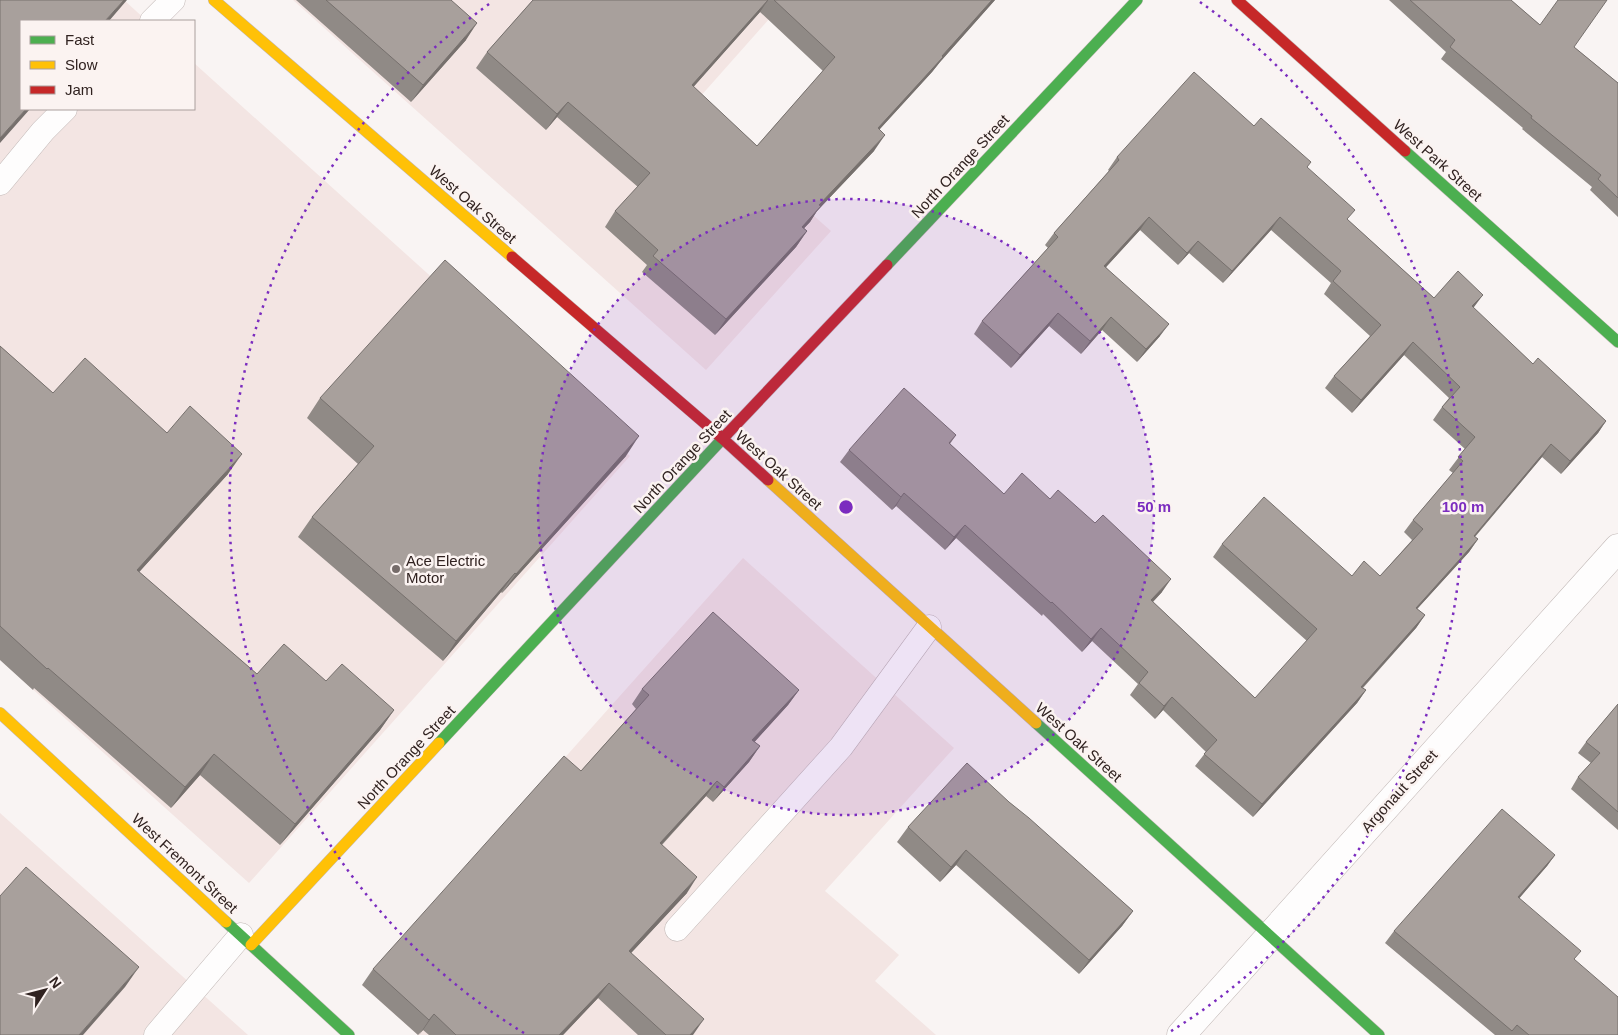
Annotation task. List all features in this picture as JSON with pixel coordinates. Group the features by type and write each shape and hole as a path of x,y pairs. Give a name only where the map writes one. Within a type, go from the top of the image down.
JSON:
{"street":[{"name":"West Oak Street","path":"214,0 722,439 1379,1035"},
{"name":"North Orange Street","path":"246,940 1137,0"},
{"name":"West Park Street","path":"1237,0 1618,342"},
{"name":"Argonaut Street","path":"1181,1035 1618,548"},
{"name":"West Fremont Street","path":"0,713 348,1035"}],"lane":[{"path":"153,20 173,0"},
{"path":"0,183 64,110"},
{"path":"677,929 841,747 929,627"},
{"path":"156,1035 246,940"}],"shaded area":[{"path":"0,0 124,0 146,20 20,20 20,110 195,110 195,64 630,456 249,883 0,660"},
{"path":"293,0 786,0 691,107 831,231 706,370"},
{"path":"743,558 954,748 825,891 899,955 875,981 936,1035 418,1035 362,985"},
{"path":"0,813 248,1035 0,1035"}],"building":[{"path":"0,0 124,0 106,20 20,20 20,110 25,110 0,138"},
{"path":"326,0 451,0 477,23 423,85"},
{"path":"533,0 768,0 692,85 757,146 835,57 774,0 992,0 878,128 885,135 819,205 821,206 802,227 807,231 726,319 653,256 658,250 615,211 650,173 568,102 557,114 487,52"},
{"path":"1410,0 1511,0 1540,25 1558,0 1607,0 1574,47 1618,83 1618,198 1598,179 1601,175 1531,118 1532,116 1450,47 1455,40"},
{"path":"1194,72 1254,126 1261,118 1311,162 1307,167 1355,210 1347,219 1434,298 1458,271 1483,295 1472,306 1533,364 1538,358 1606,421 1570,461 1551,444 1474,536 1478,539 1416,608 1425,615 1361,687 1366,690 1262,804 1204,754 1217,740 1172,697 1164,706 1139,683 1148,672 1101,628 1091,639 965,525 954,537 904,493 901,497 849,450 904,388 956,435 949,443 1004,494 1022,473 1050,499 1058,490 1095,523 1103,515 1171,579 1151,600 1255,698 1317,629 1222,544 1264,497 1352,576 1364,561 1380,576 1423,529 1413,520 1463,461 1458,457 1475,437 1442,407 1460,387 1413,342 1361,400 1334,376 1381,325 1333,281 1341,271 1280,217 1232,271 1198,241 1187,253 1149,217 1104,266 1169,324 1146,349 1111,317 1090,341 1058,313 1020,355 982,321 1058,237 1054,233 1119,160 1117,157"},
{"path":"445,260 639,436 456,641 312,517 374,446 320,398"},
{"path":"0,346 53,393 85,358 167,433 190,406 242,454 137,570 257,674 284,644 326,681 342,664 394,710 295,824 214,754 185,787 47,669 0,626"},
{"path":"713,612 799,690 752,740 760,746 724,787 717,781 660,843 697,877 629,951 704,1019 690,1035 666,1035 609,983 559,1035 456,1035 434,1014 429,1020 373,969 564,756 581,771 649,695 642,689"},
{"path":"1618,704 1618,812 1578,777 1600,753 1586,742"},
{"path":"967,763 1133,911 1089,960 966,850 951,867 908,827"},
{"path":"1502,809 1555,855 1518,897 1581,951 1574,959 1618,997 1618,1035 1529,1035 1517,1025 1512,1031 1394,931"},
{"path":"26,867 139,967 79,1035 0,1035 0,896"}],"traffic: fast":[{"path":"887,265 1137,0"},
{"path":"1405,151 1618,342"},
{"path":"439,743 727,434"},
{"path":"1036,723 1379,1035"},
{"path":"226,922 349,1035"}],"traffic: slow":[{"path":"214,0 512,257"},
{"path":"768,480 1036,723"},
{"path":"0,713 226,922"},
{"path":"251,945 439,743"}],"traffic: jam":[{"path":"1237,0 1405,151"},
{"path":"512,257 768,480"},
{"path":"727,434 887,265"}],"place":[{"name":"Ace Electric Motor","path":"396,569"}]}
